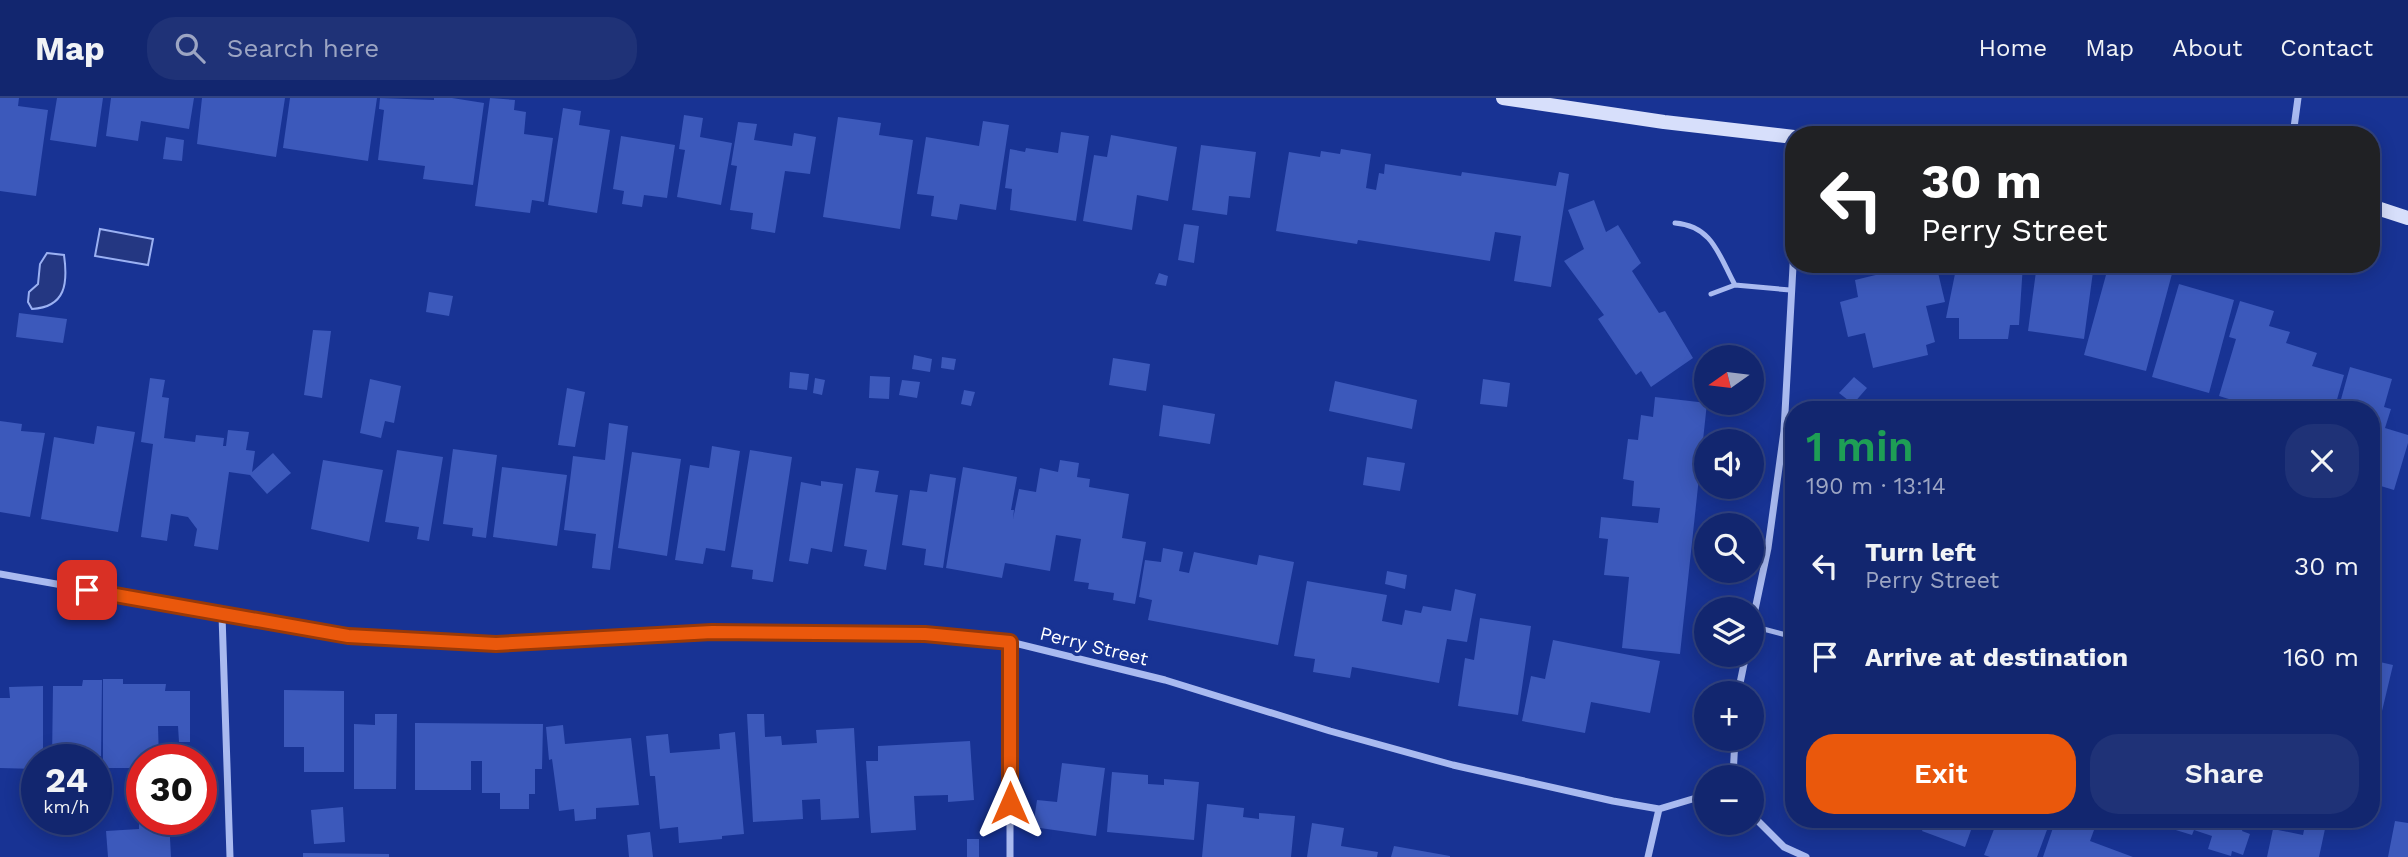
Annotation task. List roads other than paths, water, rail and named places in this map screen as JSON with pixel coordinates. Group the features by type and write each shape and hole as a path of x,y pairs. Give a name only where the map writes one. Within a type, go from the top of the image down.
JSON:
{"main road":[{"path":"1503,98 1664,122 1785,135"},
{"path":"2380,209 2408,218"}],"street":[{"path":"2294,126 2298,98"},
{"path":"1785,401 1792,273"},
{"path":"1758,597 1768,548 1785,408"},
{"name":"Perry Street","path":"0,574 348,636 496,644 712,632 925,634 1010,642 1165,680 1330,731 1453,765 1659,809 1694,799"},
{"path":"222,615 230,857"},
{"path":"1010,642 1010,857"},
{"path":"1648,857 1659,809"},
{"path":"1764,827 1784,847 1806,857"}],"lane":[{"path":"1675,223 1690,224 1704,232 1735,285"},
{"path":"1711,295 1735,285 1790,290"},
{"path":"1764,628 1785,634"}],"water":[{"path":"100,229 153,239 148,265 95,256"},
{"path":"47,253 64,255 65,284 52,304 32,309 28,302 29,292 38,284 40,264"}]}
